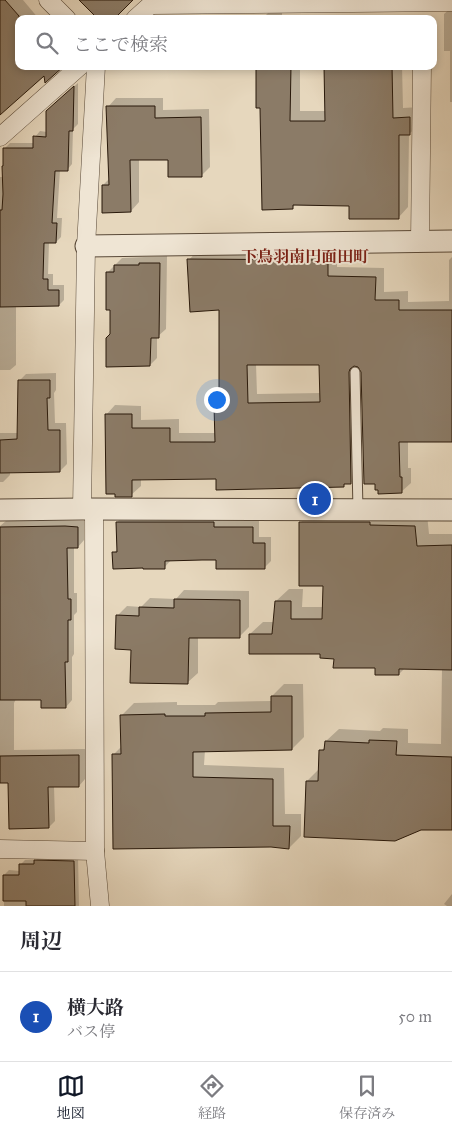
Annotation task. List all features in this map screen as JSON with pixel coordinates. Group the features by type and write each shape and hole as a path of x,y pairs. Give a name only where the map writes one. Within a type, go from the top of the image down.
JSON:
{"street":[{"path":"48,0 63,15"},
{"path":"140,15 154,3 422,10 452,2"},
{"path":"0,137 75,70"},
{"path":"96,70 86,246 88,509 95,851 100,906"},
{"path":"420,241 422,70"},
{"path":"86,246 452,241"},
{"path":"0,510 452,510"},
{"path":"0,849 95,851"}],"lane":[{"path":"355,372 358,510"}],"building":[{"path":"0,0 5,0 18,15 15,15 15,70 60,70 45,83 44,76 0,115"},
{"path":"79,0 133,0 118,15 94,15"},
{"path":"256,70 291,70 290,121 325,121 324,70 392,70 393,118 410,117 410,135 399,135 399,219 349,219 349,206 293,205 293,209 262,210 260,108 256,108"},
{"path":"74,86 73,131 69,131 68,171 55,171 52,223 57,223 56,243 44,243 43,279 48,279 48,290 59,290 59,306 0,307 0,210 2,210 3,194 3,148 33,148 33,136 46,137 46,111"},
{"path":"106,106 155,106 155,118 201,117 202,177 168,177 168,160 130,160 131,212 102,213 102,185 109,185"},
{"path":"187,259 328,260 328,276 376,277 375,300 399,300 399,310 452,310 452,442 399,442 402,493 378,494 378,490 375,490 375,484 364,484 361,372 358,367 354,366 349,372 351,484 344,484 344,487 216,490 216,479 132,480 132,497 115,497 115,494 106,494 105,414 132,414 132,428 170,428 170,442 215,442 214,406 218,406 219,393 219,310 190,312","holes":["247,365 319,365 320,402 248,403"]},
{"path":"139,263 160,263 159,338 151,338 150,366 106,367 106,338 110,334 110,310 106,310 106,272 114,272 114,265 139,265"},
{"path":"18,380 50,380 50,398 47,398 48,430 60,430 60,472 0,473 0,440 17,439"},
{"path":"116,522 214,522 214,527 253,527 253,543 265,543 265,569 216,569 216,560 202,560 165,561 165,569 113,569 112,552 117,552"},
{"path":"299,522 370,522 370,525 415,526 417,546 452,545 452,670 399,669 399,675 375,675 375,668 333,668 334,659 320,658 320,654 249,654 249,634 272,634 275,601 291,601 291,619 322,619 323,586 299,586"},
{"path":"0,527 78,527 78,548 67,548 68,599 71,599 71,620 68,620 68,662 65,662 66,708 41,708 41,700 0,700"},
{"path":"174,599 240,600 240,638 189,638 188,684 130,683 131,650 115,649 116,615 139,616 139,607 174,608"},
{"path":"271,696 292,696 292,750 193,752 193,777 273,779 273,826 290,826 289,849 271,847 113,849 112,754 121,754 120,715 165,714 165,716 205,716 205,713 271,712"},
{"path":"369,740 397,741 396,755 452,757 452,830 421,830 395,841 304,837 306,781 318,781 319,750 324,750 325,741 369,743"},
{"path":"79,755 79,787 48,787 49,828 9,829 8,783 0,783 0,756"},
{"path":"34,860 74,861 75,906 26,906 26,901 3,901 3,875 19,875 19,864 34,864"}],"place":[{"name":"横大路","path":"315,499"}],"district":[{"name":"下鳥羽南円面田町","path":"305,256"}]}
